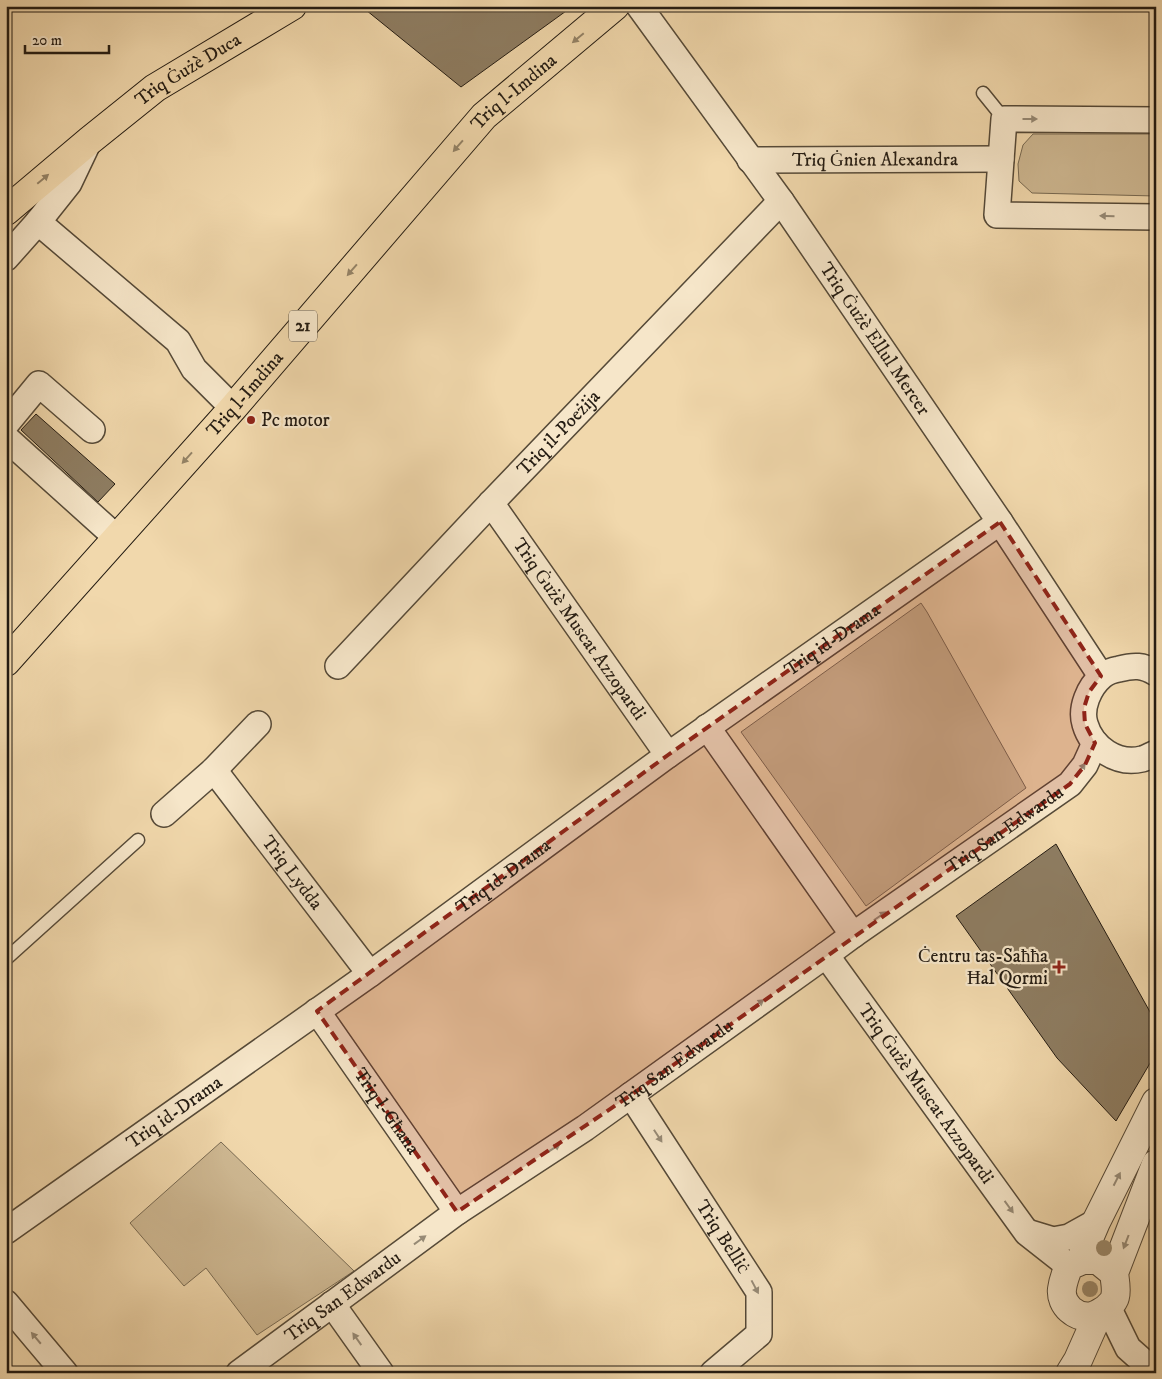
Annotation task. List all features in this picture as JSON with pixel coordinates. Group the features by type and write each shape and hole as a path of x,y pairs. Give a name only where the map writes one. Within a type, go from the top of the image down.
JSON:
{"highway":[{"name":"Triq Ġużè Duca","path":"6,211 155,88 292,6"},
{"name":"Triq l-Imdina","path":"6,662 232,408 484,116 607,10"}],"street":[{"name":"Triq Ġużè Ellul Mercer","path":"640,6 781,201 1000,522 1101,676"},
{"path":"1156,120 1004,119 997,215 1156,217"},
{"name":"Triq Ġużè Duca","path":"6,258 69,183 89,141"},
{"name":"Triq Ġnien Alexandra","path":"750,160 1001,159"},
{"name":"Triq il-Poeżija","path":"338,666 491,503 781,201"},
{"path":"38,222 178,341 194,369 232,408"},
{"path":"6,424 39,384 92,430"},
{"path":"6,438 117,538"},
{"name":"Triq Ġużè Muscat Azzopardi","path":"491,503 668,755"},
{"name":"Triq id-Drama","path":"6,1231 370,974 707,727 1000,522"},
{"path":"1156,673 1147,668 1131,666 1109,671 1101,676 1089,692 1084,708 1085,724 1094,743 1108,754 1125,760 1141,760 1156,754"},
{"path":"164,814 214,770 258,724"},
{"path":"707,727 853,935"},
{"name":"Triq San Edwardu","path":"239,1373 457,1212 585,1128 853,935 1070,784 1085,765 1094,743"},
{"name":"Triq Lydda","path":"214,770 370,974"},
{"name":"Triq Ġużè Muscat Azzopardi","path":"826,955 1027,1233 1076,1263"},
{"name":"Triq l-Għana","path":"317,1011 457,1212"},
{"name":"Triq Belliċ","path":"632,1095 759,1292 759,1334 713,1373"},
{"path":"1156,1102 1084,1250 1062,1289 1065,1304 1076,1314 1091,1317 1103,1311 1115,1299 1116,1284 1114,1274 1156,1164"},
{"path":"1027,1233 1053,1240 1069,1237 1096,1222"},
{"path":"1076,1263 1098,1260 1114,1274"},
{"path":"6,1303 65,1373"},
{"path":"332,1304 381,1373"},
{"path":"1075,1369 1103,1311"},
{"path":"1103,1311 1128,1348 1156,1372"}],"lane":[{"path":"983,93 1004,119"},
{"path":"6,959 138,840"}],"highlighted area":[{"path":"1000,522 1101,676 1089,692 1084,708 1085,724 1095,743 1085,765 1070,784 631,1095 457,1212 317,1011 668,755"}],"shaded area":[{"path":"1033,134 1156,134 1156,196 1032,193 1019,181 1018,164 1023,145"},
{"path":"921,603 1026,788 866,906 741,732"},
{"path":"221,1142 354,1271 257,1335 206,1268 184,1286 130,1223"}],"building":[{"path":"361,6 573,6 461,87"},
{"path":"36,414 115,484 98,502 21,430"},
{"name":"Ċentru tas-Saħħa Ħal Qormi","path":"1056,844 1156,1020 1156,1053 1116,1121 1057,1058 956,916"}],"place":[{"name":"Pc motor","path":"251,420"},
{"name":"Ċentru tas-Saħħa Ħal Qormi","path":"1059,967"}]}
